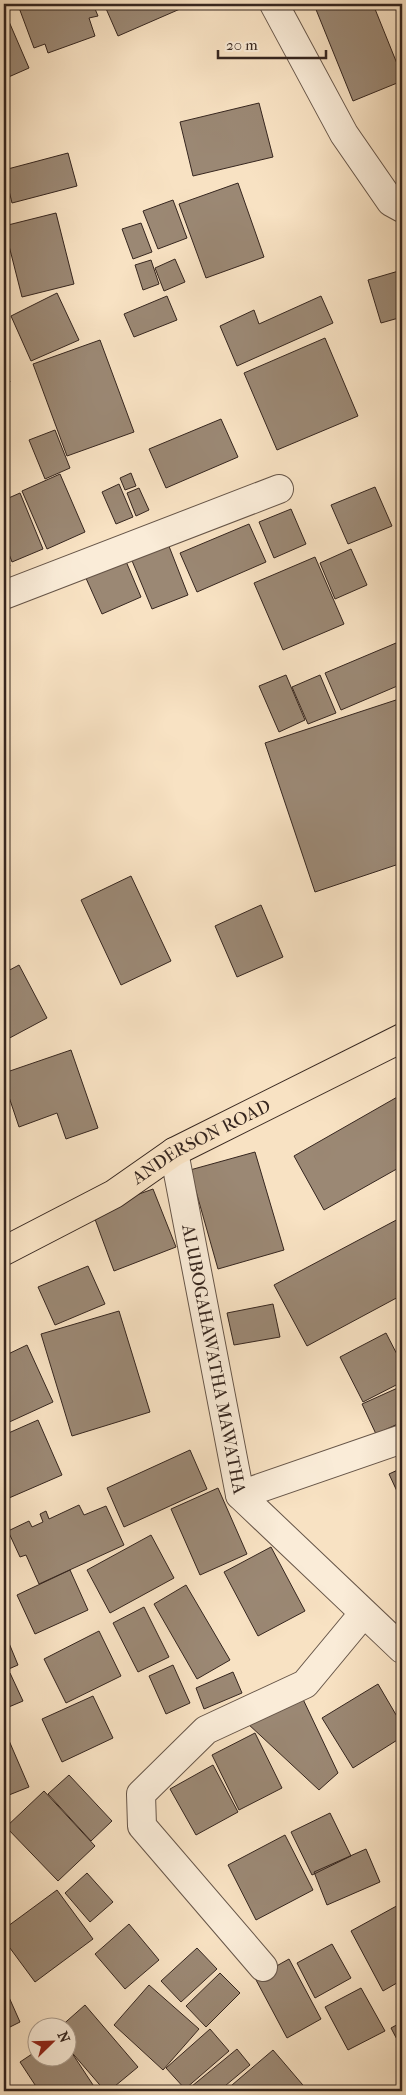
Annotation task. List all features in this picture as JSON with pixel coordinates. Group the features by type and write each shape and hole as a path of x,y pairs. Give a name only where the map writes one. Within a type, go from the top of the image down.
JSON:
{"main road":[{"name":"ANDERSON ROAD","path":"4,1251 114,1194 174,1152 402,1038"}],"street":[{"path":"274,4 344,134 391,202 402,208"},
{"path":"4,595 279,489"},
{"name":"ALUBOGAHAWATHA MAWATHA","path":"174,1152 240,1495 363,1614 402,1649"},
{"path":"240,1495 402,1438"},
{"path":"262,1967 142,1826 141,1794 206,1730 305,1684 363,1614"}],"building":[{"path":"93,4 98,16 89,18 95,36 48,53 45,44 34,48 18,5"},
{"path":"104,4 178,4 180,9 118,36"},
{"path":"322,4 373,4 402,76 402,81 353,101 315,7"},
{"path":"4,10 29,68 4,79"},
{"path":"259,103 273,157 193,176 180,122"},
{"path":"68,153 77,186 12,203 4,170"},
{"path":"238,183 264,257 206,278 179,204"},
{"path":"173,200 187,238 158,249 143,211"},
{"path":"56,213 74,284 22,297 4,226"},
{"path":"141,223 152,252 133,259 122,229"},
{"path":"175,259 185,282 164,291 155,268"},
{"path":"151,260 159,284 143,290 135,265"},
{"path":"402,270 402,317 381,323 368,280"},
{"path":"57,293 79,340 31,361 11,316"},
{"path":"167,296 177,320 134,337 124,314"},
{"path":"321,296 333,323 237,366 220,326 254,310 259,324"},
{"path":"325,338 358,416 277,450 244,373"},
{"path":"100,340 134,432 67,456 33,364"},
{"path":"4,367 10,382 4,385"},
{"path":"221,419 238,457 166,488 149,449"},
{"path":"55,430 70,468 45,479 29,440"},
{"path":"131,473 136,486 125,490 120,478"},
{"path":"60,474 85,532 47,549 22,491"},
{"path":"119,484 133,517 116,524 102,492"},
{"path":"375,487 392,526 348,544 331,505"},
{"path":"139,488 149,510 136,516 127,493"},
{"path":"20,493 43,549 12,562 4,541 4,500"},
{"path":"291,509 306,544 274,558 259,522"},
{"path":"249,524 266,562 197,592 180,553"},
{"path":"165,536 188,595 152,609 128,551"},
{"path":"351,549 367,585 335,599 320,563"},
{"path":"4,551 10,566 4,568"},
{"path":"315,557 344,624 283,650 254,583"},
{"path":"125,559 141,597 102,614 85,576"},
{"path":"396,643 402,657 402,684 341,710 325,673"},
{"path":"286,675 305,720 279,732 259,686"},
{"path":"320,675 336,713 308,724 292,687"},
{"path":"402,698 402,863 315,892 265,743"},
{"path":"131,876 171,961 121,985 81,900"},
{"path":"261,905 283,957 237,977 215,926"},
{"path":"19,965 47,1018 4,1041 4,973"},
{"path":"71,1050 98,1128 66,1139 57,1113 19,1127 4,1082 4,1073"},
{"path":"399,1096 402,1102 402,1166 324,1210 294,1156"},
{"path":"255,1152 284,1250 218,1269 190,1170"},
{"path":"153,1189 176,1247 114,1271 92,1211"},
{"path":"402,1217 402,1295 307,1346 274,1285"},
{"path":"88,1266 105,1304 55,1325 38,1287"},
{"path":"273,1304 280,1337 234,1345 227,1313"},
{"path":"119,1311 150,1412 72,1436 41,1334"},
{"path":"386,1333 402,1364 402,1382 363,1402 340,1357"},
{"path":"27,1345 53,1402 5,1424 4,1356"},
{"path":"402,1386 402,1422 376,1434 362,1404"},
{"path":"38,1420 62,1475 9,1498 4,1485 4,1435"},
{"path":"190,1450 207,1489 124,1527 107,1488"},
{"path":"402,1468 402,1502 389,1474"},
{"path":"218,1488 247,1554 200,1575 171,1509"},
{"path":"79,1505 84,1515 106,1506 124,1545 39,1584 26,1555 20,1557 8,1531 29,1521 32,1527 43,1522 40,1514 46,1511 49,1519"},
{"path":"151,1535 174,1578 110,1613 87,1570"},
{"path":"271,1547 305,1611 258,1636 224,1572"},
{"path":"70,1570 88,1610 35,1634 17,1595"},
{"path":"186,1585 230,1660 197,1679 154,1604"},
{"path":"144,1607 169,1657 138,1672 113,1623"},
{"path":"4,1631 18,1665 4,1671"},
{"path":"99,1631 121,1676 66,1703 44,1659"},
{"path":"173,1665 190,1703 166,1714 149,1676"},
{"path":"233,1672 242,1693 204,1709 196,1688"},
{"path":"10,1673 23,1701 4,1709 4,1676"},
{"path":"378,1684 402,1725 402,1737 353,1768 322,1718"},
{"path":"301,1695 338,1773 319,1790 247,1723"},
{"path":"93,1696 113,1738 62,1762 42,1719"},
{"path":"4,1729 29,1787 4,1797"},
{"path":"255,1733 282,1788 239,1810 212,1755"},
{"path":"213,1765 238,1812 196,1835 170,1789"},
{"path":"69,1775 112,1821 91,1841 48,1794"},
{"path":"44,1791 95,1846 58,1881 6,1827"},
{"path":"330,1813 351,1856 312,1875 291,1832"},
{"path":"285,1835 313,1890 256,1920 228,1865"},
{"path":"366,1849 380,1882 327,1905 314,1872"},
{"path":"87,1873 113,1902 90,1922 65,1893"},
{"path":"57,1890 93,1939 35,1982 4,1940 4,1929"},
{"path":"402,1903 402,1980 383,1991 351,1931"},
{"path":"129,1924 159,1960 125,1989 95,1954"},
{"path":"332,1944 351,1978 315,1998 297,1963"},
{"path":"197,1948 217,1969 181,2002 161,1981"},
{"path":"289,1959 321,2019 287,2038 255,1978"},
{"path":"220,1973 240,1993 206,2027 186,2006"},
{"path":"149,1985 199,2029 163,2070 114,2025"},
{"path":"4,1986 20,2022 4,2030"},
{"path":"361,1988 385,2031 348,2050 325,2007"},
{"path":"85,2005 138,2067 109,2091 105,2091 78,2060 78,2018 70,2018"},
{"path":"402,2022 402,2049 391,2028"},
{"path":"210,2029 229,2051 185,2089 166,2068"},
{"path":"237,2049 250,2065 219,2091 186,2091"},
{"path":"273,2050 308,2091 225,2091"},
{"path":"28,2057 28,2068 78,2068 78,2062 97,2091 39,2091 20,2062"}]}
